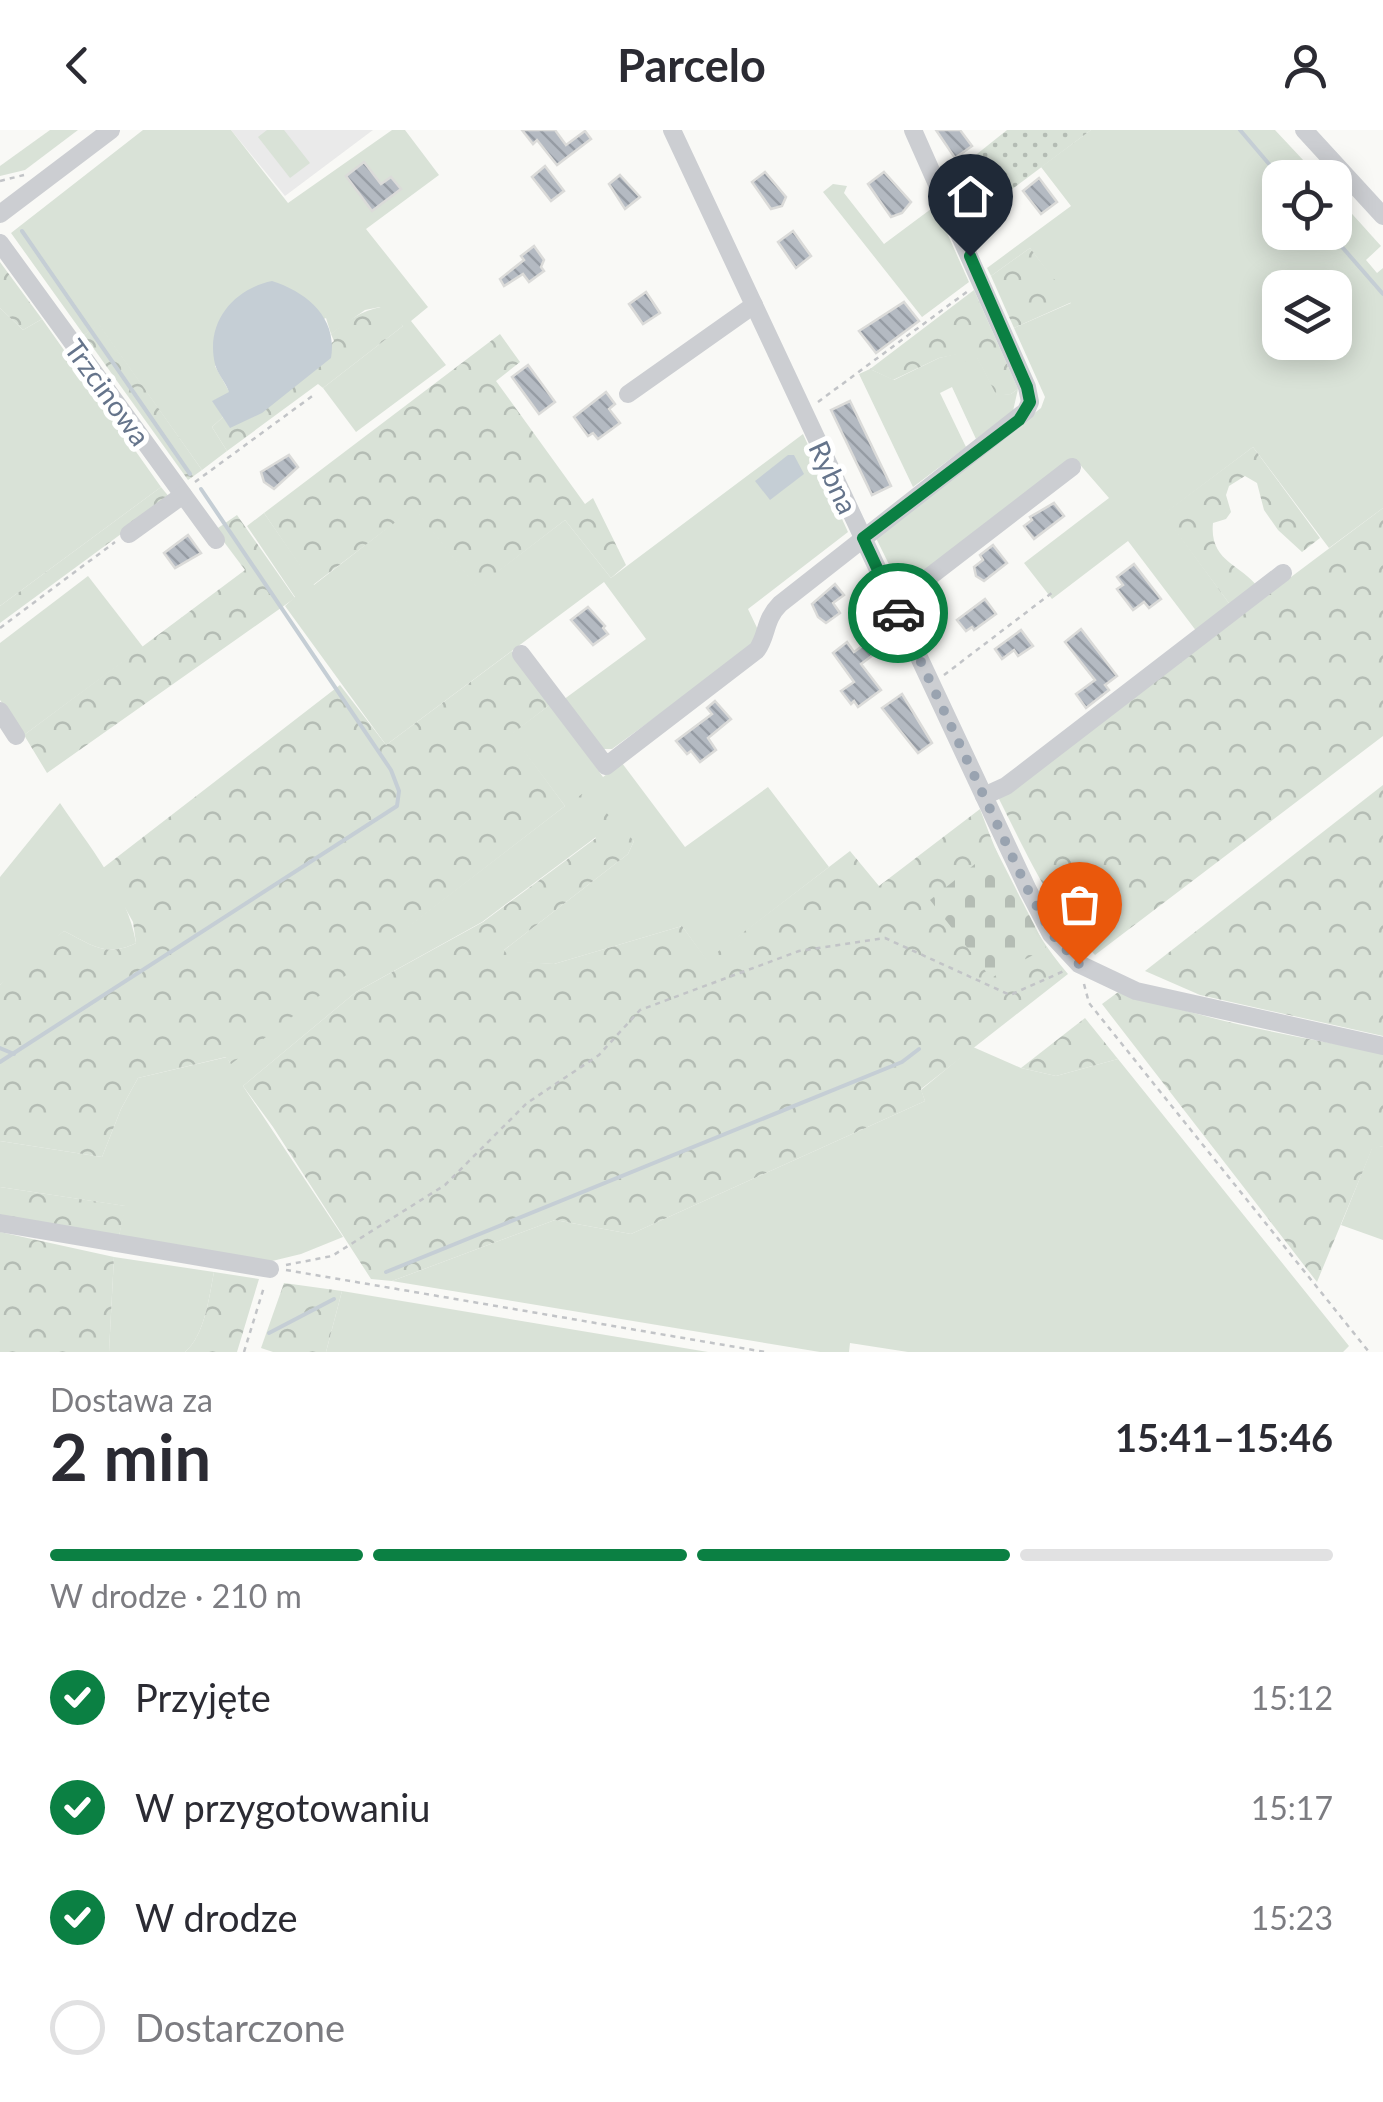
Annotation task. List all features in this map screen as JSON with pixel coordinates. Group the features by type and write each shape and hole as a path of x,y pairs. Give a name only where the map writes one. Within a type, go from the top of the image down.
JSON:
{"street":[{"path":"0,214 111,130"},
{"name":"Rybna","path":"672,130 1052,934 1079,964 1136,991 1383,1046"},
{"path":"521,654 606,766 757,650 764,641 766,622 780,604 1026,411 1030,402 1027,387 913,130"},
{"path":"1304,130 1383,216"},
{"name":"Trzcinowa","path":"0,243 216,540"},
{"path":"628,394 754,305"},
{"path":"894,604 1072,467"},
{"path":"129,534 182,494"},
{"path":"984,796 1006,786 1282,574"},
{"path":"0,711 16,736"},
{"path":"0,1223 270,1269"}],"path":[{"path":"804,412 981,280"},
{"path":"182,494 315,394"},
{"path":"0,628 129,534"},
{"path":"931,685 1054,592"},
{"path":"270,1269 332,1256 445,1185 527,1103 599,1056 640,1010 799,951 885,938 1010,996 1079,964 1089,1003 1369,1352"},
{"path":"244,1352 270,1269"},
{"path":"270,1269 311,1272 395,1290 765,1352"}],"shaded area":[{"path":"231,130 373,130 285,196"},
{"path":"272,281 297,292 325,319 332,344 331,358 262,413 230,428 212,401 229,392 215,364 214,334 225,310 235,300"},
{"path":"788,455 794,455 804,474 770,500 755,481"}],"green space":[{"path":"50,130 78,130 25,170 0,176 0,166"},
{"path":"143,130 231,130 288,203 392,130 405,130 439,175 366,229 428,307 411,321 446,365 356,432 323,388 403,326 380,307 365,310 331,334 326,318 215,366 230,393 213,401 223,417 212,427 227,451 202,470 99,325 84,335 11,233"},
{"path":"267,130 284,130 310,163 290,178 258,137"},
{"path":"1007,130 1091,130 967,223 947,178"},
{"path":"1091,130 1275,130 1303,160 1262,160 1262,250 1352,250 1352,214 1381,246 1366,260 1377,273 1383,268 1383,508 1329,548 1253,447 1164,514 1231,606 1197,632 1128,541 1052,599 1024,563 1109,498 1076,460 903,593 875,536 1041,408 1045,397 1014,328 1071,303 1030,248 991,276 987,268 1071,206 1041,167"},
{"path":"833,184 847,186 844,193 884,244 935,206 969,282 922,317 823,192"},
{"path":"1030,248 1072,302 1014,328 991,276"},
{"path":"0,262 42,319 23,330 0,308"},
{"path":"974,290 1018,389 997,396 977,358 966,362 959,354 939,358 893,380 870,369"},
{"path":"381,307 392,312 403,326 323,388 318,384 227,451 212,427 223,417 230,427 334,341 331,334 337,329"},
{"path":"0,308 23,330 42,319 161,487 0,606"},
{"path":"99,324 202,470 188,480 84,335"},
{"path":"500,334 520,362 496,381 585,504 593,498 626,565 611,578 565,520 477,588 414,508 313,585 264,513"},
{"path":"960,353 977,357 997,395 1018,389 1013,411 976,439 952,387 940,393 966,447 913,487 859,374 870,369 894,380 939,358"},
{"path":"803,434 848,532 748,609 760,634 757,643 612,749 599,749 563,700 646,639 604,582 386,745 285,606 295,597 247,526 264,513 314,585 414,507 477,587 565,520 611,578"},
{"path":"1253,447 1320,538 1302,552 1278,530 1264,510 1257,483 1245,476 1229,486 1226,495 1231,512 1226,519 1213,523 1213,536 1221,554 1257,586 1231,606 1163,514"},
{"path":"161,487 170,498 0,623 0,606"},
{"path":"1383,508 1383,736 1095,955 1052,900 998,797"},
{"path":"237,515 295,598 47,773 24,735 245,570 215,530"},
{"path":"88,576 143,647 24,735 0,700 0,643"},
{"path":"512,651 551,704 512,734 565,806 231,1064 226,1057 138,1078 102,1157 0,1141 0,985 23,961 64,931 107,949 136,943 133,922 103,868 340,685 386,745"},
{"path":"551,704 603,777 622,763 685,847 768,787 829,867 707,961 682,926 554,964 512,962 503,951 628,854 634,841 566,806 596,837 482,922 356,992 243,1086 343,1237 301,1254 268,1262 119,1236 125,1206 0,1187 0,1141 102,1157 138,1078 227,1057 230,1063 565,806 511,734"},
{"path":"1383,785 1383,1036 1200,995 1145,971"},
{"path":"588,794 634,841 628,854 504,950 512,961 554,964 682,926 707,960 850,851 879,886 980,809 1017,896 1068,974 921,1089 925,1101 631,1234 555,1220 392,1281 371,1279 243,1086 356,992 483,922 596,838 565,806"},
{"path":"60,803 116,887 136,943 107,949 64,931 0,985 0,877"},
{"path":"995,848 1046,948 991,978 930,900"},
{"path":"1121,990 1218,1019 1383,1052 1383,1146 1372,1149 1317,1282 1102,1004"},
{"path":"1085,1018 1118,1059 1056,1076 1021,1068"},
{"path":"973,1047 1021,1068 1056,1076 1118,1059 1349,1346 1343,1352 908,1352 850,1343 849,1352 820,1352 392,1281 555,1220 631,1234 925,1101 921,1090"},
{"path":"1383,1146 1383,1240 1341,1225 1372,1148"},
{"path":"0,1187 126,1206 119,1236 0,1215"},
{"path":"0,1232 114,1257 109,1352 0,1352"},
{"path":"114,1257 214,1272 202,1326 185,1352 109,1352"},
{"path":"214,1272 259,1279 237,1352 185,1352 202,1326"},
{"path":"284,1283 342,1291 326,1352 273,1352 261,1348"},
{"path":"342,1291 708,1352 326,1352"}],"building":[{"path":"522,130 555,130 566,145 585,131 591,139 557,165 537,140 533,144"},
{"path":"936,130 960,130 972,146 955,158"},
{"path":"364,162 381,184 391,177 401,189 372,211 346,176"},
{"path":"545,166 564,191 551,201 532,177"},
{"path":"765,172 786,197 782,206 771,209 752,182"},
{"path":"884,172 911,202 902,213 891,217 868,184"},
{"path":"620,175 640,197 625,209 609,184"},
{"path":"1039,178 1057,202 1041,214 1023,191"},
{"path":"793,231 811,256 796,268 778,242"},
{"path":"534,246 544,260 544,271 529,282 523,274 504,286 500,279 524,260 521,256"},
{"path":"646,292 660,313 643,324 629,304"},
{"path":"904,302 919,321 876,353 859,331"},
{"path":"528,365 555,402 539,414 512,377"},
{"path":"606,392 615,404 609,409 620,423 598,439 593,433 588,436 574,417"},
{"path":"850,401 891,486 872,495 831,410"},
{"path":"289,455 298,467 274,489 264,482 261,472"},
{"path":"1054,503 1064,516 1034,539 1024,526 1032,520 1030,517"},
{"path":"188,535 201,553 175,568 164,553"},
{"path":"993,545 1007,563 984,581 976,576 974,567 983,560 980,555"},
{"path":"1134,564 1161,599 1149,608 1144,602 1133,610 1117,589 1123,585 1117,577"},
{"path":"835,584 844,595 833,603 840,613 826,623 812,604"},
{"path":"985,599 996,614 974,630 972,627 966,631 957,620"},
{"path":"588,607 608,634 593,645 571,620"},
{"path":"1081,629 1117,676 1105,685 1109,690 1086,708 1076,694 1095,680 1065,642"},
{"path":"1021,630 1033,646 1018,656 1014,650 1002,659 995,649"},
{"path":"847,642 854,652 865,644 873,655 861,664 881,690 858,707 841,691 854,682 833,653"},
{"path":"902,694 932,743 918,753 882,708"},
{"path":"715,701 731,719 708,738 716,750 700,762 676,741 712,714 707,708"}],"waterway":[{"path":"1240,130 1266,160"},
{"path":"22,231 190,474"},
{"path":"1345,250 1383,294"},
{"path":"0,1062 397,806 399,791 391,770 201,489"},
{"path":"0,1048 14,1054"},
{"path":"386,1272 902,1062 919,1049"},
{"path":"269,1333 334,1299"}],"way so far":[{"path":"898,613 1028,890 1052,934 1079,964"}],"route":[{"path":"898,613 863,538 1019,420 1030,402 970,256"}]}
